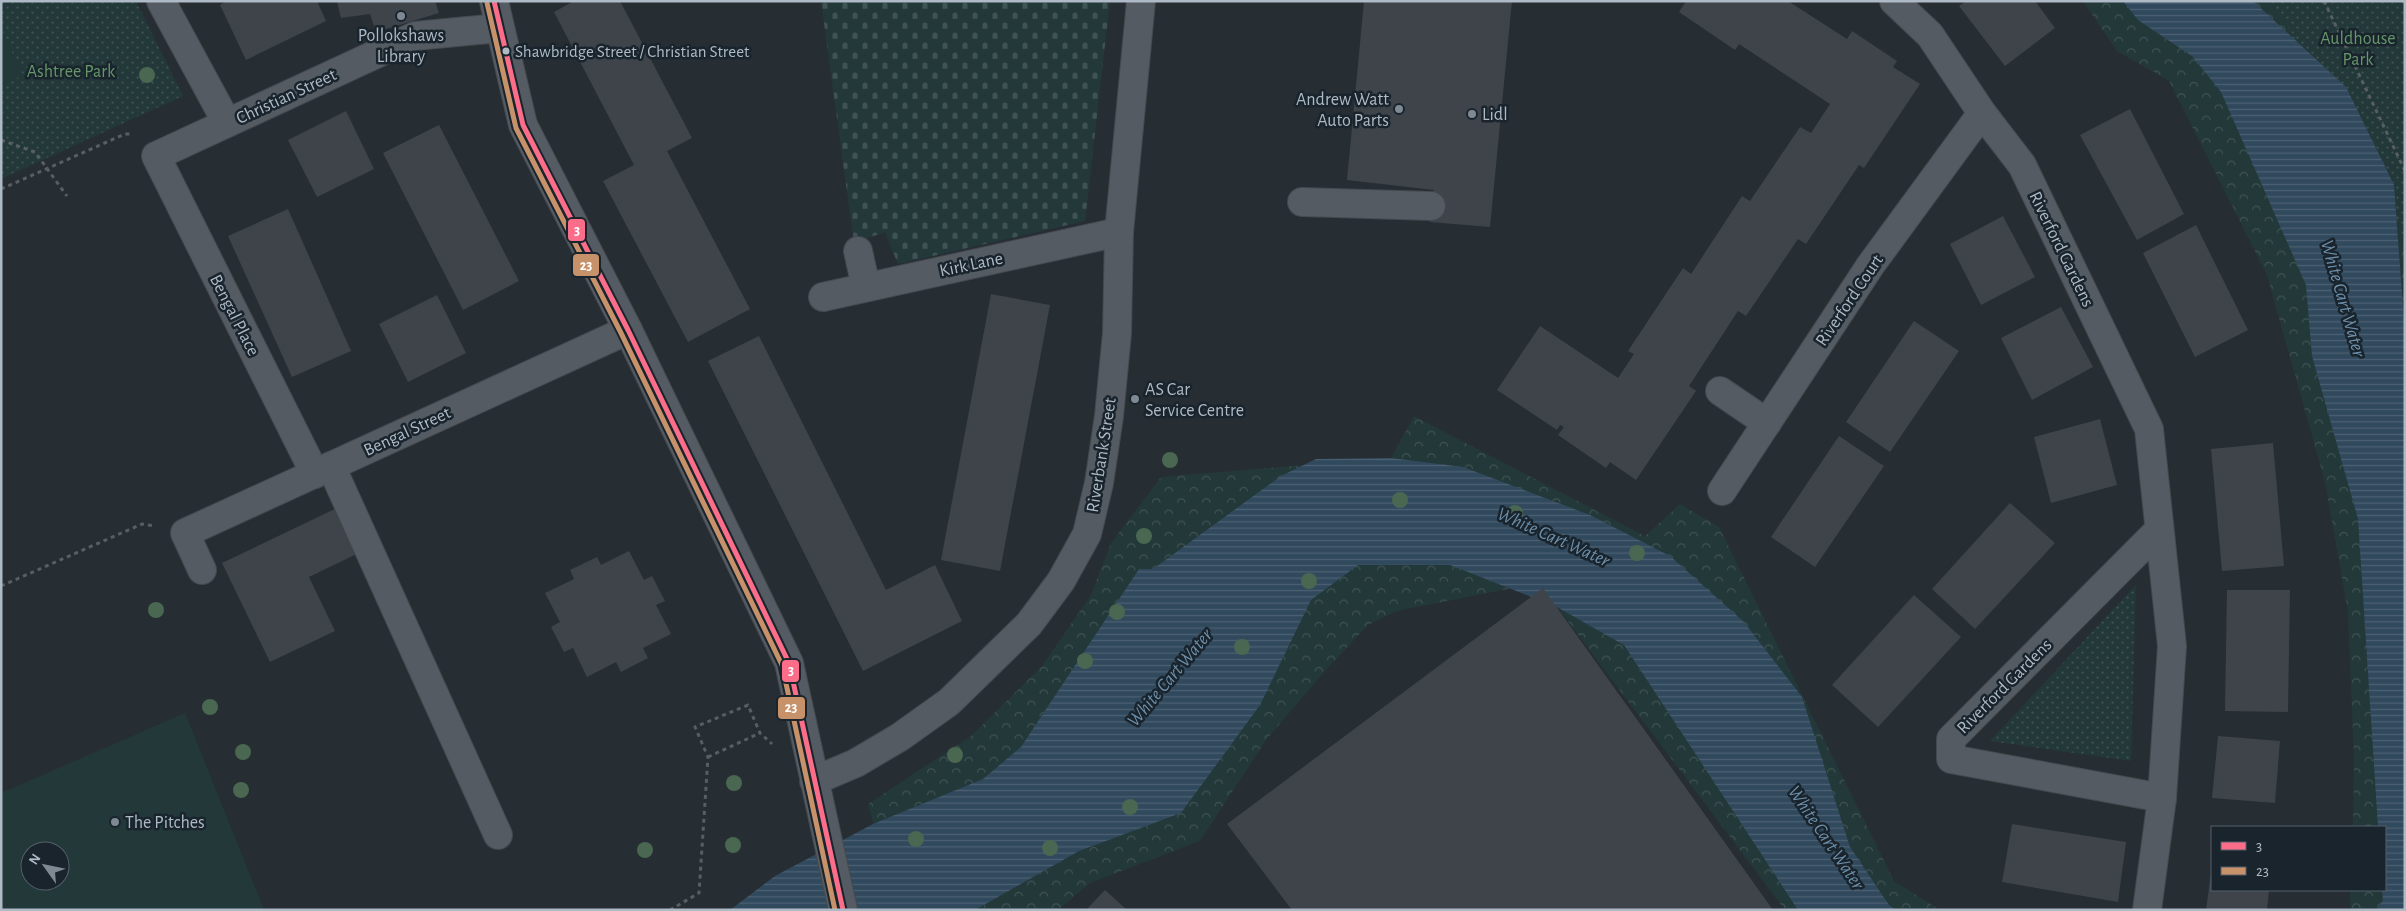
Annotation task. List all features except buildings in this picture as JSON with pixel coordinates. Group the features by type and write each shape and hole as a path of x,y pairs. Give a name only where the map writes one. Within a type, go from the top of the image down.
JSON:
{"street":[{"path":"161,1 227,123"},
{"path":"494,1 523,125 628,330 789,663 843,910"},
{"name":"Riverbank Street","path":"814,780 863,759 900,737 949,702 1028,624 1062,581 1087,534 1099,483 1109,416 1116,333 1119,232 1141,1"},
{"name":"Riverford Gardens","path":"1894,1 1930,34 1982,113 2022,165 2149,429 2172,646 2162,798 2147,910"},
{"name":"Christian Street","path":"156,156 415,36 499,28"},
{"name":"Riverford Court","path":"1722,491 1870,266 1982,113"},
{"name":"Bengal Place","path":"156,156 323,470 498,835"},
{"path":"1302,202 1431,206"},
{"name":"Kirk Lane","path":"823,297 1119,232"},
{"path":"858,251 866,287"},
{"name":"Bengal Street","path":"185,533 628,330"},
{"path":"1720,391 1767,423"},
{"name":"Riverford Gardens","path":"2159,530 1951,739 1952,759 2162,798"},
{"path":"185,533 202,570"}],"path":[{"path":"2324,1 2405,171"},
{"path":"1,189 125,134 137,134 156,156"},
{"path":"1,140 35,152 67,196"},
{"path":"1,586 142,524 185,533"},
{"path":"670,910 699,893 708,757 695,727 748,705 760,733 773,745"},
{"path":"708,757 760,733"}],"green space":[{"name":"Ashtree Park","path":"1,1 136,1 183,96 1,179"},
{"path":"821,1 1110,1 1085,221 898,264 885,232 854,243"},
{"path":"2083,1 2312,1 2405,187 2405,910 2350,910 2350,891 2386,891 2386,826 2353,826 2354,759 2348,612 2325,482 2267,275 2169,81 2117,51"},
{"name":"Auldhouse Park","path":"2271,1 2405,1 2405,254 2402,234 2377,163"},
{"path":"1,30 23,75 1,86"},
{"path":"1414,416 1645,536 1680,504 1719,527 1894,881 1940,910 1785,910 1539,583 1397,611 1368,625 1325,671 1266,740 1200,841 1090,883 1058,910 896,910 868,804 971,736 1042,666 1091,595 1111,543 1161,477 1391,458"},
{"path":"2136,585 2131,761 1990,741"},
{"name":"The Pitches","path":"185,713 264,910 1,910 1,793"}],"water":[{"name":"White Cart Water","path":"2123,1 2253,1 2346,87 2394,185 2405,336 2405,910 2377,910 2383,900 2382,891 2386,891 2386,826 2378,826 2358,519 2312,356 2306,285 2221,92 2192,56 2138,20"},
{"name":"White Cart Water","path":"1391,458 1463,467 1590,515 1670,556 1744,622 1802,697 1850,847 1889,905 1896,910 1798,910 1624,645 1557,607 1450,565 1358,565 1311,600 1260,705 1181,813 1079,851 975,910 730,910 775,876 873,824 983,779 1021,747 1139,569 1153,569 1281,476 1316,459"}],"transit line":[{"name":"3","path":"494,1 523,125 628,330 789,663 843,910"},
{"name":"23","path":"487,3 516,128 621,333 782,665 835,910"}],"place":[{"name":"Pollokshaws Library","path":"401,16"},
{"name":"Shawbridge Street / Christian Street","path":"506,51"},
{"name":"Andrew Watt Auto Parts","path":"1399,109"},
{"name":"Lidl","path":"1472,114"},
{"name":"AS Car Service Centre","path":"1135,399"},
{"name":"The Pitches","path":"115,822"}]}
